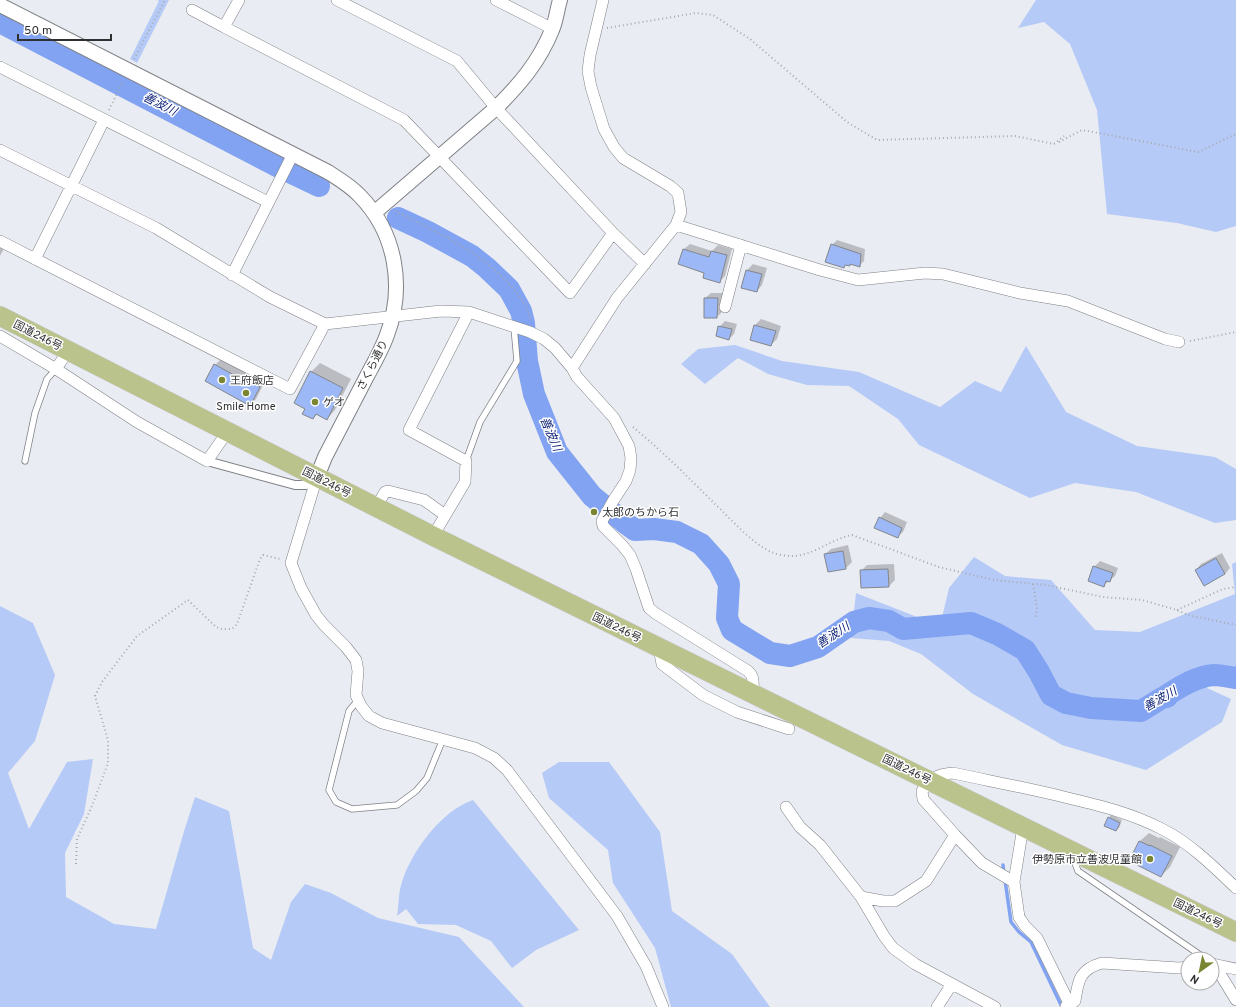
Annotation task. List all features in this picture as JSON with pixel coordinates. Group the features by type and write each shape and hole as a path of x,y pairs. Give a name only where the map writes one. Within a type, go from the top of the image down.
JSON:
{"highway":[{"name":"国道246号","path":"0,316 228,431 311,481 376,507 1236,932"}],"street":[{"path":"224,27 239,0"},
{"path":"337,0 457,61 496,108 613,233 645,264"},
{"path":"496,0 553,29"},
{"path":"374,213 496,108 514,90 530,71 541,54 553,29 560,0"},
{"path":"572,368 617,298 676,225 681,212 678,193 670,186 623,158 614,147 604,129 591,87 588,70 603,0"},
{"name":"さくら通り","path":"0,5 328,172 359,195 374,213 385,234 395,266 397,293 392,316 387,336 325,457 311,481"},
{"path":"192,10 404,120 570,293 613,233"},
{"path":"0,67 268,202"},
{"path":"35,258 104,120"},
{"path":"0,150 156,228 270,297 325,324 441,311 469,312 531,333 544,339 555,348 572,368 577,377 614,418 629,446 631,458 630,470 602,521 603,526 630,555 649,608 752,674 753,693"},
{"path":"232,275 293,154"},
{"path":"676,225 858,280 925,273 943,274 1020,293 1068,301 1165,339 1179,342"},
{"path":"0,241 290,389 325,324"},
{"path":"726,307 741,245"},
{"path":"433,536 465,482 466,461 409,430 469,312"},
{"path":"0,336 56,369 137,422 207,461 295,485 311,481 291,563 301,588 316,615 356,660 358,671 356,694 361,706 369,716 382,723 475,748 494,758 507,770 617,916 646,966 664,1007"},
{"path":"56,369 68,350"},
{"path":"207,461 228,431"},
{"path":"376,507 385,492 388,491 424,500 445,515"},
{"path":"659,648 662,664 703,695 737,712 789,729"},
{"path":"1014,882 982,863 923,799 922,791 930,781 942,774 953,773 1109,807 1163,829 1184,842 1236,888"},
{"path":"786,807 800,826 820,846 861,897 884,936 893,948 915,964 995,1007"},
{"path":"1023,827 1014,882 1019,917 1025,926 1037,938 1068,1006 1075,1001 1077,985 1083,974 1091,966 1102,963 1180,968"},
{"path":"861,897 883,902 895,901 926,881 955,835"},
{"path":"1220,965 1236,969"},
{"path":"1220,976 1236,1000"},
{"path":"937,1007 952,984"}],"lane":[{"path":"466,461 480,422 517,361 516,328"},
{"path":"25,461 35,414 48,379 56,369"},
{"path":"358,700 349,711 329,790 336,802 352,809 397,805 416,791 427,778 443,739"},
{"path":"1080,855 1075,863 1078,871 1194,951"}],"path":[{"path":"104,120 165,0"},
{"path":"596,30 696,13 713,15 750,39 847,122 877,140 1015,136 1054,144 1082,130 1198,152 1236,134"},
{"path":"1054,144 1064,136"},
{"path":"394,210 450,239 480,258 501,276 521,299 530,314 531,333"},
{"path":"1179,342 1198,340 1236,332"},
{"path":"614,418 625,420 662,452 744,532 773,553 792,556 805,554 844,537 852,536 939,568 994,580 1046,585 1103,597 1142,600 1177,610 1188,615 1236,625"},
{"path":"76,864 77,839 92,806 108,763 108,740 95,696 102,682 137,636 180,604 188,600 216,627 222,629 232,629 237,624 260,559 263,555 291,563"},
{"path":"1033,584 1037,608 1036,618"},
{"path":"1177,610 1223,588 1236,587"}],"shaded area":[{"path":"157,0 169,0 137,63 130,59 159,1"},
{"path":"1036,0 1236,0 1236,226 1216,232 1177,223 1107,214 1097,110 1070,44 1044,22 1018,28"},
{"path":"735,345 782,361 859,372 940,407 975,381 1001,392 1026,346 1066,412 1137,446 1215,457 1236,469 1236,520 1215,523 1136,492 1075,483 1030,498 919,445 898,419 849,386 807,385 768,374 738,358 705,384 681,364 698,349"},
{"path":"974,557 1005,576 1051,580 1095,630 1140,632 1235,594 1232,564 1236,562 1236,677 1212,667 1207,688 1231,699 1222,722 1146,770 1062,745 973,694 921,654 889,641 851,638 856,593 940,626 949,588"},
{"path":"0,606 33,623 55,675 35,741 8,773 29,829 67,762 93,759 84,814 65,853 66,897 114,924 156,929 195,797 229,811 253,948 271,960 291,902 305,884 331,893 378,918 459,937 524,1007 0,1007"},
{"path":"559,762 609,762 660,832 672,911 732,954 770,1007 671,1007 655,948 613,883 608,850 549,798 542,773"},
{"path":"473,800 579,930 536,950 512,968 491,941 456,925 418,924 406,909 397,916 402,882 406,870 420,846 439,822 461,805"}],"building":[{"path":"831,244 861,254 860,267 850,264 850,266 845,265 844,268 825,262"},
{"path":"683,249 709,257 711,251 727,255 720,283 703,278 704,273 678,264"},
{"path":"746,270 762,274 757,292 741,288"},
{"path":"704,298 718,298 717,318 704,318"},
{"path":"754,325 776,331 771,346 750,340"},
{"path":"718,326 732,329 729,340 716,336"},
{"path":"214,364 241,379 242,378 260,387 250,406 205,381"},
{"path":"310,371 343,388 327,420 316,414 313,419 302,414 305,409 294,403"},
{"path":"879,517 902,528 898,538 874,528"},
{"path":"843,551 846,569 828,572 824,554"},
{"path":"1216,558 1225,574 1204,586 1195,570"},
{"path":"1093,566 1113,573 1110,582 1106,581 1104,587 1088,581"},
{"path":"888,569 889,587 861,588 860,570"},
{"path":"1108,817 1120,823 1116,831 1104,826"},
{"name":"伊勢原市立善波児童館","path":"1139,841 1172,856 1161,877 1129,861"}],"waterway":[{"name":"善波川","path":"0,22 275,165 319,186"},
{"name":"善波川","path":"398,218 428,232 472,256 509,289 521,311 524,323 527,361 534,394 557,452 592,496 635,530 654,529 677,532 701,544 719,564 729,584 727,618 732,630 770,653 790,656 818,647 854,622 869,618 889,621 903,629 971,623 997,634 1025,650 1051,695 1066,703 1091,708 1141,711 1162,698 1167,697 1167,695 1183,685 1201,677 1214,675 1236,678"},
{"path":"1003,865 1004,874"},
{"path":"1005,880 1011,922 1019,932 1031,942 1062,1007"}],"place":[{"name":"王府飯店","path":"222,380"},
{"name":"Smile Home","path":"246,393"},
{"name":"ゲオ","path":"315,402"},
{"name":"太郎のちから石","path":"594,512"},
{"name":"伊勢原市立善波児童館","path":"1150,859"}]}
